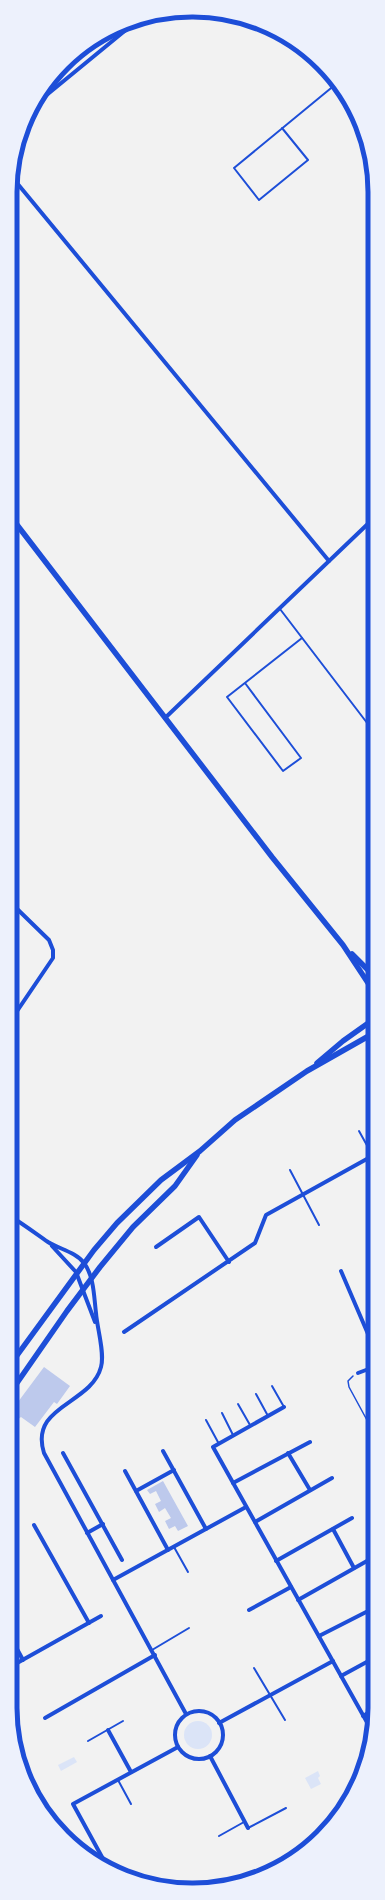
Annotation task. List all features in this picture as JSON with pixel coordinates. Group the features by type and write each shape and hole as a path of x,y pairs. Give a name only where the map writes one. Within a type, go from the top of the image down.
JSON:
{"street":[{"path":"46,96 127,29"},
{"path":"17,183 329,561"},
{"path":"165,718 368,524"},
{"path":"17,525 272,857 343,945 368,983"},
{"path":"17,910 49,940 53,950 53,958 17,1011"},
{"path":"343,945 368,970"},
{"path":"307,1071 343,1041 368,1024"},
{"path":"17,1355 76,1272 140,1199 166,1176 200,1151 235,1120 307,1071 368,1036"},
{"path":"17,1383 83,1288 134,1227 175,1186 200,1151"},
{"path":"124,1332 255,1243 266,1215 368,1159"},
{"path":"156,1247 199,1217 229,1262"},
{"path":"17,1221 49,1242 84,1262 91,1278 102,1360 99,1373 94,1383 49,1418 43,1427 41,1439 44,1453 186,1714"},
{"path":"49,1242 76,1272 97,1327"},
{"path":"341,1271 368,1334"},
{"path":"358,1373 368,1369"},
{"path":"284,1407 213,1448 367,1723"},
{"path":"233,1483 310,1442"},
{"path":"163,1451 206,1529"},
{"path":"63,1453 122,1560"},
{"path":"288,1453 310,1490"},
{"path":"136,1491 174,1470"},
{"path":"124,1471 168,1550"},
{"path":"255,1522 332,1478"},
{"path":"113,1580 246,1507"},
{"path":"276,1561 352,1518"},
{"path":"88,1533 103,1524"},
{"path":"34,1525 89,1623"},
{"path":"334,1529 354,1568"},
{"path":"298,1600 368,1560"},
{"path":"249,1610 291,1587"},
{"path":"319,1636 368,1611"},
{"path":"17,1663 100,1616"},
{"path":"17,1649 23,1660"},
{"path":"45,1718 155,1656"},
{"path":"220,1723 333,1661"},
{"path":"341,1676 368,1661"},
{"path":"194,1711 203,1711 212,1714 220,1723 222,1730 222,1741 218,1748 210,1756 193,1758 184,1754 178,1747 175,1738 175,1730 178,1722 186,1714 194,1711"},
{"path":"363,1716 368,1713"},
{"path":"108,1730 131,1772"},
{"path":"102,1857 73,1804 178,1747"},
{"path":"210,1756 246,1821 248,1828"}],"lane":[{"path":"282,128 308,160 259,200 234,168 282,128 333,87"},
{"path":"279,609 368,724"},
{"path":"245,683 301,758 283,771 227,697 302,638"},
{"path":"359,1131 368,1146"},
{"path":"290,1170 319,1224"},
{"path":"272,1386 284,1407"},
{"path":"256,1394 268,1416"},
{"path":"238,1404 250,1426"},
{"path":"222,1413 233,1436"},
{"path":"206,1420 219,1444"},
{"path":"174,1546 188,1572"},
{"path":"152,1650 189,1628"},
{"path":"254,1668 285,1720"},
{"path":"88,1741 123,1721"},
{"path":"118,1780 131,1804"},
{"path":"248,1828 286,1808"},
{"path":"219,1836 246,1821"}],"path":[{"path":"358,1373 352,1376 348,1381 349,1387 368,1422"}],"shaded area":[{"path":"198,1721 208,1725 212,1735 208,1745 198,1749 188,1745 184,1735 188,1725"},
{"path":"74,1757 77,1762 61,1771 58,1765"},
{"path":"318,1771 320,1776 318,1778 321,1784 311,1789 305,1778"}],"building":[{"path":"44,1367 70,1386 57,1404 54,1402 35,1427 21,1417 17,1420 17,1403"},
{"path":"163,1481 188,1526 178,1531 175,1526 169,1529 165,1521 171,1518 165,1508 159,1512 155,1504 161,1501 156,1491 150,1494 147,1490"}]}
